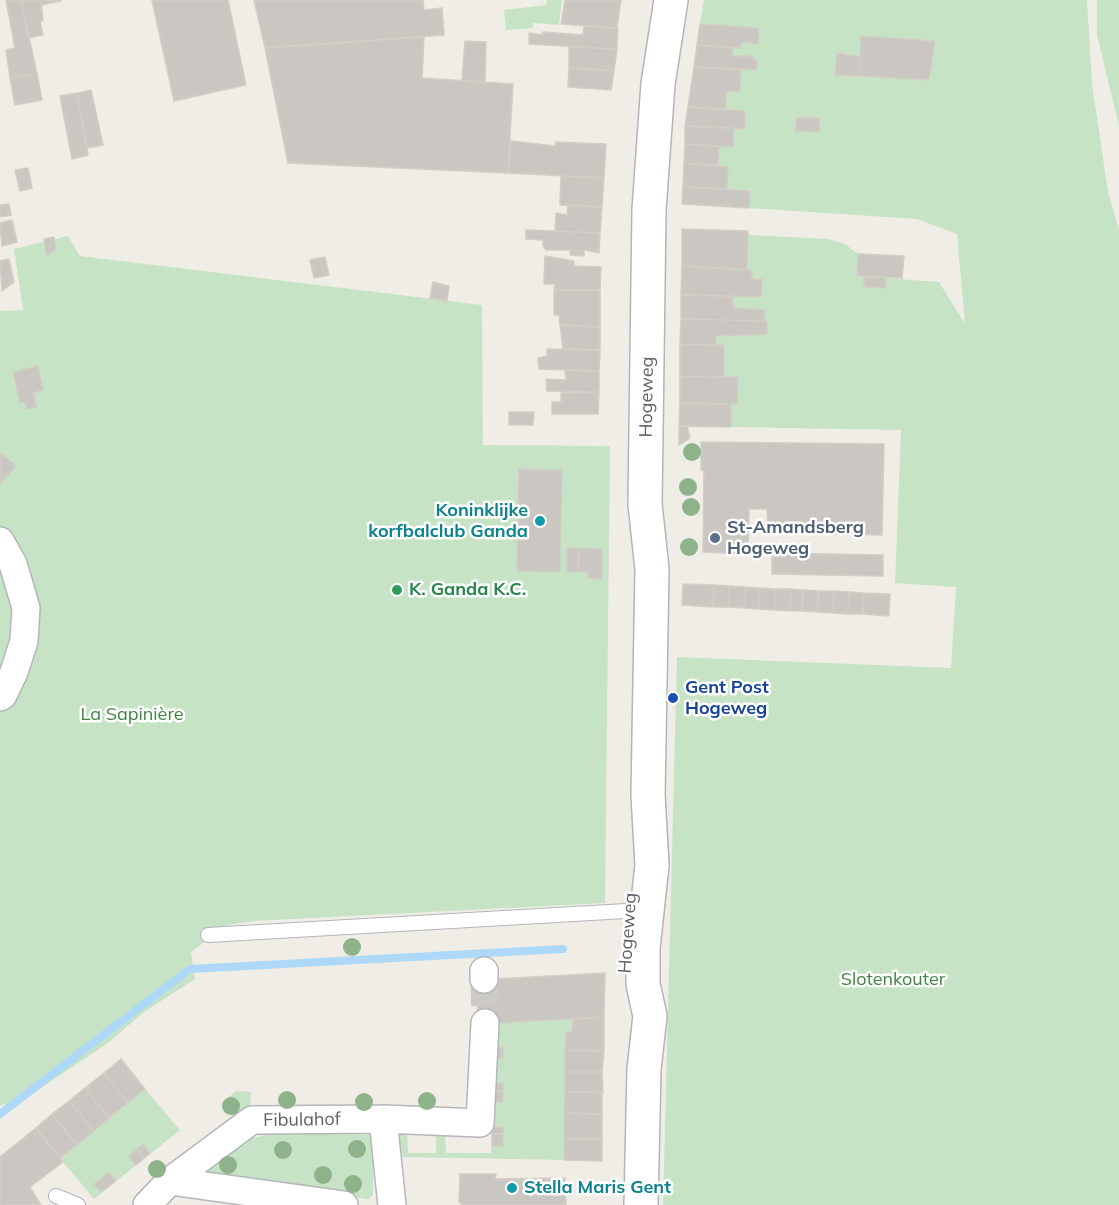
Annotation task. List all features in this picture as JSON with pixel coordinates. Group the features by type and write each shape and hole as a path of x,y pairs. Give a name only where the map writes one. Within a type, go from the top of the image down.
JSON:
{"street":[{"name":"Hogeweg","path":"641,1205 644,1069 624,984 636,916 648,795 652,568 645,504 650,210 658,84 671,0"},
{"path":"0,541 13,564 26,608 24,641 14,672 0,697"},
{"name":"Fibulahof","path":"147,1205 170,1181 252,1120 383,1119 480,1124 485,1023"},
{"path":"383,1119 392,1205"},
{"path":"170,1181 344,1205"}],"lane":[{"path":"208,934 636,916"},
{"path":"56,1196 78,1205"}],"green space":[{"path":"547,0 562,0 559,25 533,23 533,28 506,30 504,10 546,5"},
{"name":"Slotenkouter","path":"704,0 1087,0 1092,84 1108,192 1119,230 1119,1205 663,1205 677,657 951,668 956,587 895,583 901,430 731,427 731,404 737,404 738,378 724,377 724,346 716,345 716,336 767,334 764,310 733,308 733,296 760,297 761,280 752,279 752,270 747,270 748,235 828,239 845,244 858,254 857,276 939,282 965,324 957,234 917,219 749,208 750,191 727,189 728,168 718,166 719,146 734,128 745,129 745,111 725,110 727,91 740,92 741,70 757,70 757,60 753,60 753,56 732,56 733,48 740,48 742,42 758,44 700,24","holes":["861,36 935,41 859,75"]},
{"path":"1097,0 1119,0 1119,126 1097,35"},
{"name":"La Sapinière","path":"68,236 80,256 482,305 483,445 610,446 605,903 254,921 228,925 191,952 195,979 144,1012 108,1043 35,1092 0,1106 0,311 23,310 14,249"},
{"path":"573,1019 572,1032 566,1032 564,1160 400,1157 399,1132 407,1132 408,1153 436,1153 436,1132 445,1133 446,1153 491,1153 492,1023"},
{"path":"145,1089 180,1130 94,1199 60,1158"},
{"path":"236,1091 251,1092 250,1110 242,1110 234,1116 223,1102"},
{"path":"277,1133 372,1135 374,1137 373,1195 368,1199 212,1179 206,1175 207,1168 232,1148 252,1138"}],"building":[{"path":"6,0 21,0 37,74 10,78 6,50 15,48"},
{"path":"21,0 41,0 43,21 40,22 43,35 29,38"},
{"path":"41,0 60,0 61,1 42,5"},
{"path":"152,0 228,0 246,85 174,101"},
{"path":"254,0 423,0 424,10 442,8 444,35 265,48"},
{"path":"565,0 621,0 617,28 561,24"},
{"path":"700,24 759,28 758,44 742,42 740,48 697,45"},
{"path":"584,26 618,28 617,49 529,44 529,33 583,35"},
{"path":"861,36 935,41 929,80 859,76"},
{"path":"424,37 422,78 513,84 508,173 288,163 265,48"},
{"path":"465,41 486,42 485,82 462,81"},
{"path":"697,45 733,48 732,56 753,56 753,60 757,60 757,70 694,67"},
{"path":"569,47 617,49 614,71 569,68"},
{"path":"837,53 860,57 859,76 835,75"},
{"path":"694,67 741,70 740,92 727,91 725,110 688,107"},
{"path":"569,68 614,71 611,90 568,87"},
{"path":"37,74 42,100 15,105 10,78"},
{"path":"91,90 103,145 87,148 77,93"},
{"path":"77,93 88,155 72,159 60,96"},
{"path":"688,107 745,111 745,129 685,126"},
{"path":"797,117 820,118 819,132 795,131"},
{"path":"685,126 734,128 733,147 685,144"},
{"path":"511,141 555,146 556,142 606,144 604,178 508,173"},
{"path":"685,144 719,146 718,166 684,163"},
{"path":"684,163 728,167 727,189 683,187"},
{"path":"28,168 32,188 20,191 15,170"},
{"path":"561,176 604,178 602,207 560,205"},
{"path":"683,187 750,191 749,208 682,204"},
{"path":"9,204 11,215 0,217 0,205"},
{"path":"568,205 602,207 600,233 555,231 556,213 567,215"},
{"path":"12,220 17,242 2,246 0,223"},
{"path":"682,229 748,231 747,270 682,266"},
{"path":"526,230 600,233 599,253 584,250 584,256 570,255 570,250 546,250 543,240 526,239"},
{"path":"54,237 56,249 47,256 44,239"},
{"path":"858,254 904,256 902,278 857,276"},
{"path":"545,256 574,261 574,266 601,267 600,290 554,290 555,284 544,284"},
{"path":"325,257 329,275 314,278 310,260"},
{"path":"9,259 14,282 2,291 0,261"},
{"path":"682,266 752,270 752,279 762,279 761,297 681,295"},
{"path":"864,277 886,278 886,288 864,287"},
{"path":"433,282 449,286 447,301 430,298"},
{"path":"554,290 600,290 600,327 560,325 559,315 554,315"},
{"path":"681,295 733,296 733,308 765,310 764,319 767,321 681,319"},
{"path":"681,319 767,321 767,334 716,336 716,345 680,344"},
{"path":"560,325 600,327 600,350 563,349"},
{"path":"680,344 724,345 724,377 680,376"},
{"path":"547,349 600,350 599,371 539,369 538,358 547,356"},
{"path":"38,366 43,390 33,393 37,407 26,409 25,402 20,403 13,372"},
{"path":"565,370 599,371 599,392 547,391 546,379 566,380"},
{"path":"680,376 738,377 737,404 680,403"},
{"path":"599,392 598,414 552,414 552,402 561,402 561,393"},
{"path":"680,403 731,404 731,427 679,426"},
{"path":"509,412 534,412 533,425 509,425"},
{"path":"679,426 687,426 690,438 679,445"},
{"path":"701,442 884,444 882,535 768,533 767,509 749,509 748,554 703,552 704,471 701,470"},
{"path":"0,452 16,466 0,484"},
{"name":"Koninklijke korfbalclub Ganda","path":"519,469 562,470 560,572 517,571"},
{"path":"567,548 579,548 578,572 567,572"},
{"path":"579,548 602,549 602,579 588,578 588,572 578,572"},
{"path":"772,553 883,555 883,576 772,574"},
{"path":"683,584 714,585 713,607 682,605"},
{"path":"714,585 729,586 728,607 713,607"},
{"path":"729,586 745,587 744,608 728,607"},
{"path":"745,587 760,588 759,609 744,608"},
{"path":"760,588 776,589 775,610 759,609"},
{"path":"776,589 791,589 790,611 775,610"},
{"path":"791,589 803,590 802,611 790,611"},
{"path":"803,590 819,591 817,612 802,611"},
{"path":"819,591 834,591 833,613 817,612"},
{"path":"834,591 849,592 848,614 833,613"},
{"path":"849,592 864,593 863,614 848,614"},
{"path":"864,593 890,594 889,616 863,614"},
{"path":"605,973 604,1017 478,1024 477,980"},
{"path":"604,1017 604,1051 565,1050 566,1032 572,1032 573,1019"},
{"path":"492,1047 503,1047 503,1058 492,1058"},
{"path":"565,1050 604,1051 602,1072 565,1072"},
{"path":"121,1059 145,1089 128,1103 104,1073"},
{"path":"565,1072 602,1072 603,1093 565,1092"},
{"path":"104,1073 128,1103 109,1118 85,1088"},
{"path":"492,1083 503,1083 503,1091 492,1091"},
{"path":"85,1088 109,1118 94,1131 69,1101"},
{"path":"492,1091 503,1091 503,1102 492,1102"},
{"path":"565,1092 602,1092 602,1114 564,1113"},
{"path":"69,1101 94,1131 77,1145 52,1114"},
{"path":"564,1113 602,1114 602,1139 564,1139"},
{"path":"52,1114 77,1145 60,1158 36,1128"},
{"path":"492,1127 503,1127 503,1134 492,1134"},
{"path":"36,1128 63,1162 30,1187 41,1205 0,1205 0,1157"},
{"path":"492,1134 503,1134 503,1146 492,1146"},
{"path":"564,1139 602,1139 602,1161 564,1160"},
{"path":"143,1144 150,1153 144,1158 137,1149"},
{"path":"137,1149 144,1158 136,1165 129,1156"},
{"path":"109,1172 116,1181 101,1192 94,1184"},
{"name":"Stella Maris Gent","path":"460,1174 496,1174 495,1179 565,1178 566,1205 461,1205 459,1202"}],"waterway":[{"path":"0,1114 190,969 563,949"}],"tunnel":[{"path":"484,979 485,1023"}],"place":[{"name":"Koninklijke korfbalclub Ganda","path":"540,521"},
{"name":"St-Amandsberg Hogeweg","path":"715,538"},
{"name":"K. Ganda K.C.","path":"397,590"},
{"name":"Gent Post Hogeweg","path":"673,698"},
{"name":"Stella Maris Gent","path":"512,1188"}]}
